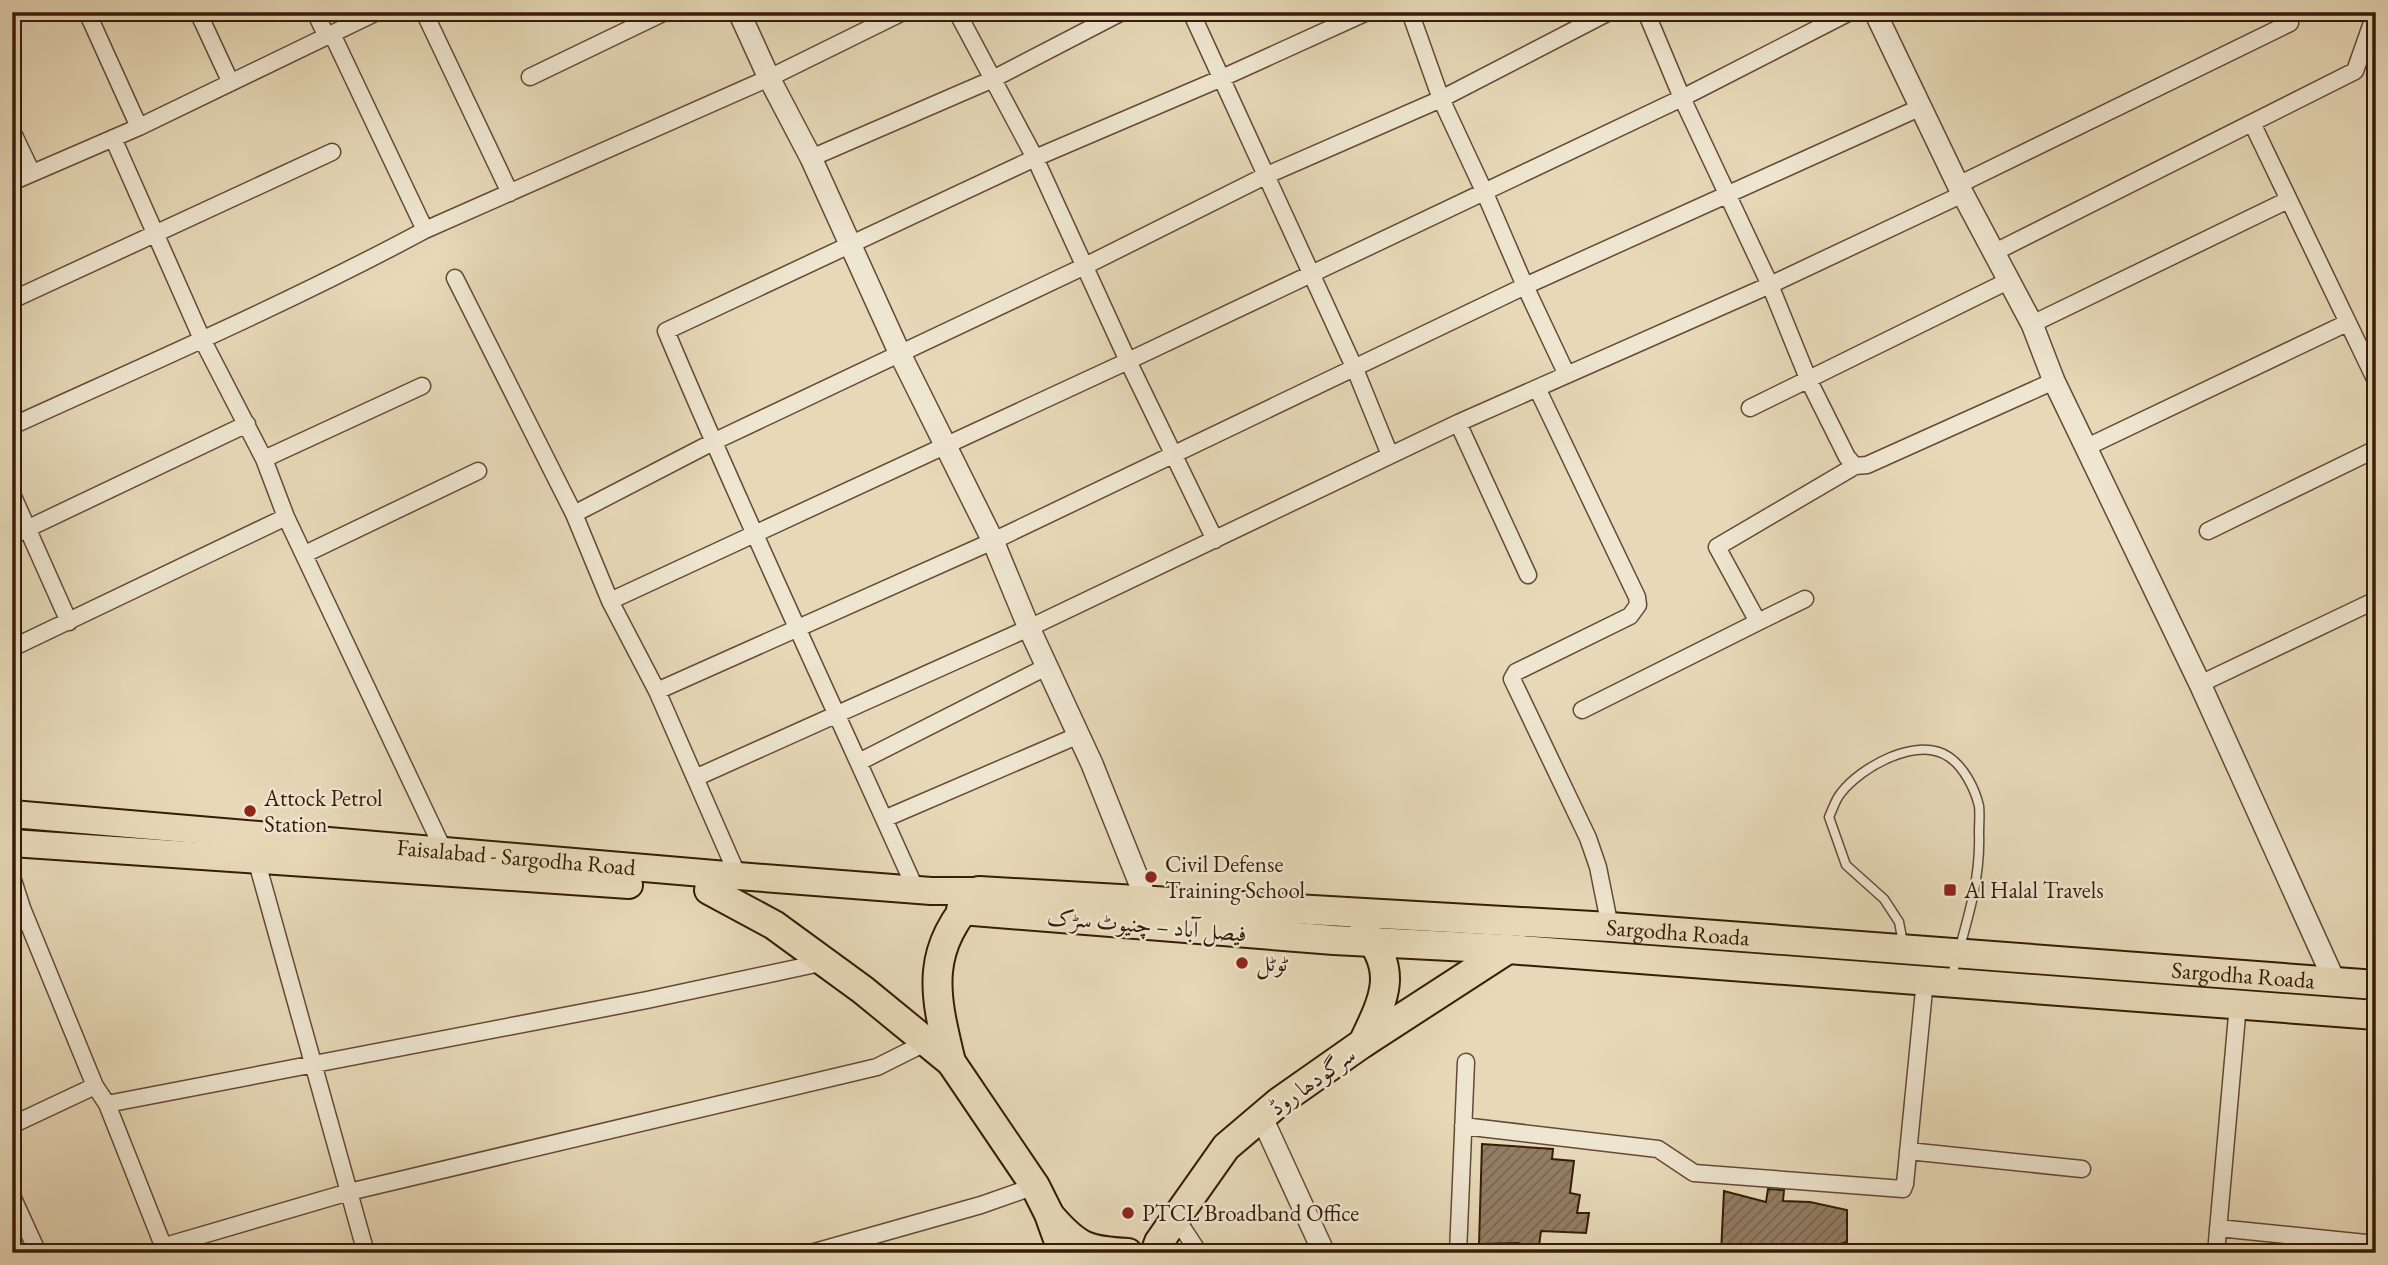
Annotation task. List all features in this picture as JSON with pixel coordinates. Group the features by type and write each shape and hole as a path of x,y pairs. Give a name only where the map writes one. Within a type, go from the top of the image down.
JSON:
{"highway":[{"path":"709,890 774,925 951,1062 1035,1186 1049,1214 1063,1253"},
{"name":"Sargodha Roada","path":"970,900 1146,899 1610,927 2376,985"},
{"path":"951,1062 938,1006 940,959 946,937 970,900"},
{"name":"فیصل آباد – چنیوٹ سڑک","path":"970,900 1374,943"},
{"path":"1347,912 1374,943 1384,960 1386,985 1379,1010 1363,1044"},
{"name":"Sargodha Roada","path":"1374,943 1508,949 2376,1015"},
{"name":"سرگودھا روڈ","path":"1157,1247 1226,1147 1279,1102 1508,949"},
{"path":"1049,1214 1070,1238 1098,1252 1129,1253 1157,1247"}],"main road":[{"name":"Faisalabad - Sargodha Road","path":"12,814 916,890 970,900"},
{"name":"Faisalabad - Sargodha Road","path":"12,843 709,890 970,900"}],"street":[{"path":"87,12 139,127"},
{"path":"198,12 230,81"},
{"path":"315,12 330,36 425,230"},
{"path":"12,182 139,127 377,12"},
{"path":"424,12 510,193"},
{"path":"530,77 665,12"},
{"path":"739,12 852,246 900,354 993,541 1029,628 1079,735 1146,899"},
{"path":"12,426 202,339 381,254 425,230 769,78 903,12"},
{"path":"957,12 1035,158 1128,361 1215,540"},
{"path":"811,159 991,79 1122,12"},
{"path":"1191,12 1355,369 1390,455"},
{"path":"916,890 713,442 666,331 1035,158 1367,12"},
{"path":"1410,12 1441,99 1567,375"},
{"path":"574,514 713,442 1085,266 1265,176 1441,99 1609,12"},
{"path":"1646,12 1682,98 1770,285 1809,381 1847,457 1855,466"},
{"path":"610,601 1128,361 1682,98 1850,12"},
{"path":"1875,12 1919,108 2032,324 2054,381 2200,684 2335,982"},
{"path":"1993,253 2355,71 2373,20 2373,12"},
{"path":"695,778 1029,628 1458,423 1770,285 2290,23"},
{"path":"657,691 993,541 1525,286 1919,108"},
{"path":"2252,123 2376,381"},
{"path":"12,131 32,173"},
{"path":"113,138 202,339 264,459 286,517 444,851"},
{"path":"12,300 332,152"},
{"path":"2032,324 2288,200"},
{"path":"455,278 574,514 610,601 657,691 738,876"},
{"path":"1750,408 2008,281"},
{"path":"2087,447 2347,323"},
{"path":"1758,622 1717,547 1855,466 1867,465 2054,381"},
{"path":"264,459 422,386"},
{"path":"1537,388 1637,597 1638,605 1630,617 1516,672 1512,679 1588,838 1598,867 1610,927"},
{"path":"1458,423 1528,575"},
{"path":"12,536 247,424"},
{"path":"2208,531 2376,449"},
{"path":"305,554 478,471"},
{"path":"12,494 69,622"},
{"path":"12,648 286,517"},
{"path":"1582,710 1805,599"},
{"path":"2200,684 2376,600"},
{"path":"859,762 1048,666"},
{"path":"884,819 1079,735"},
{"path":"256,859 366,1253"},
{"path":"12,877 22,908 95,1086 107,1104 165,1249 349,1192 877,1067 927,1042"},
{"path":"107,1104 634,1003 825,962"},
{"path":"1464,1126 1658,1149 1694,1173 1903,1189 1937,981"},
{"path":"2216,1253 2238,1004"},
{"path":"1458,1253 1466,1062"},
{"path":"12,1125 95,1086"},
{"path":"1262,1118 1324,1253"},
{"path":"1908,1151 2082,1168"},
{"path":"811,1253 981,1205 1035,1186"},
{"path":"12,1196 38,1253"},
{"path":"1176,1218 1199,1253"},
{"path":"2218,1228 2376,1244"}],"lane":[{"path":"1904,948 1899,922 1884,899 1846,865 1829,817 1839,795 1857,776 1887,758 1923,749 1948,755 1965,772 1979,806 1980,855 1976,890 1958,952 1937,981"}],"building":[{"path":"1482,1144 1553,1149 1552,1159 1574,1161 1570,1193 1580,1195 1577,1213 1589,1213 1586,1233 1541,1231 1538,1253 1516,1253 1518,1243 1479,1244"},
{"path":"1768,1189 1784,1190 1783,1201 1810,1202 1847,1210 1847,1242 1826,1248 1826,1253 1721,1253 1724,1191 1766,1202"}],"place":[{"name":"Attock Petrol Station","path":"250,811"},
{"name":"Civil Defense Training School","path":"1151,877"},
{"name":"Al Halal Travels","path":"1950,890"},
{"name":"ٹوٹل","path":"1242,963"},
{"name":"PTCL Broadband Office","path":"1128,1213"}]}
